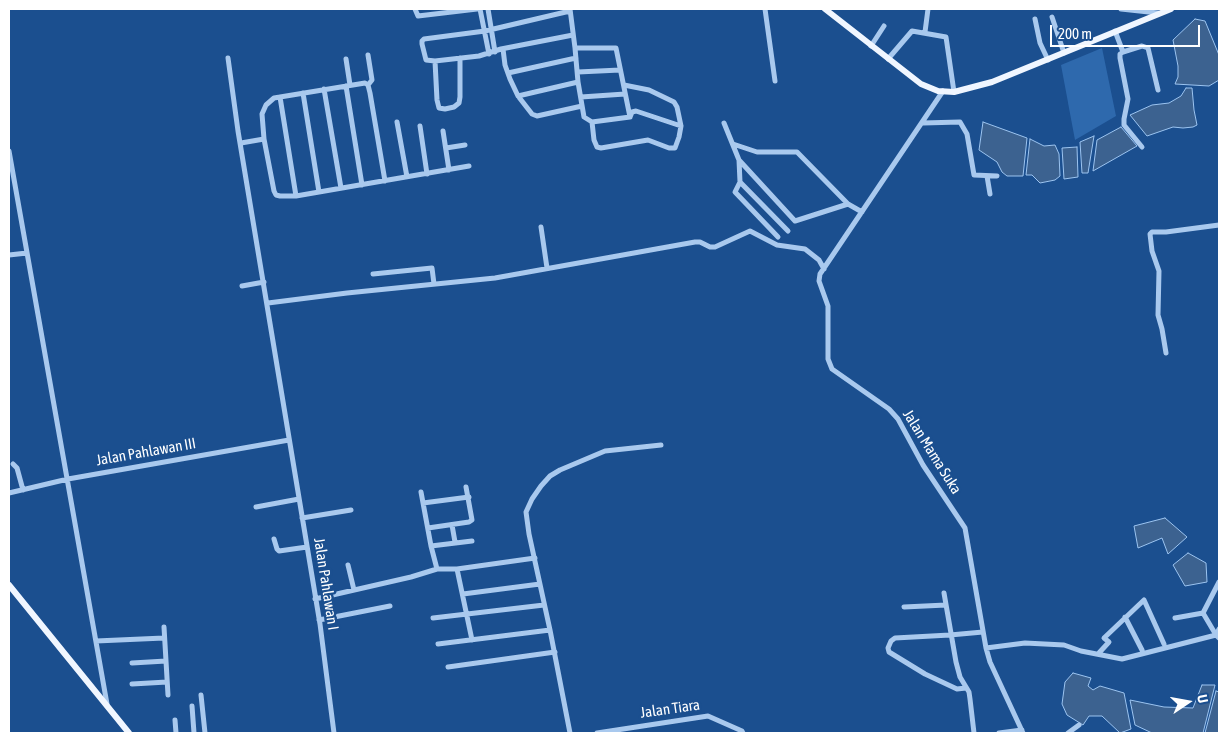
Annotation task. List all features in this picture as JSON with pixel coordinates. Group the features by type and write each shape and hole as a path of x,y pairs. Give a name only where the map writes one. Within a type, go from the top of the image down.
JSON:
{"main road":[{"path":"824,9 925,87 954,92 992,82 1171,9"},
{"path":"9,585 107,708 130,733"}],"street":[{"path":"415,9 418,16 479,9 485,30 488,54"},
{"path":"488,9 495,52"},
{"path":"765,9 774,81"},
{"path":"925,32 928,9"},
{"path":"1121,9 1161,14"},
{"path":"574,35 503,49 488,54 435,61 426,60 422,44 424,39 491,29 570,10 574,35 578,82 584,118 592,122 630,117"},
{"path":"1052,17 1064,53"},
{"path":"1034,19 1040,43 1048,60"},
{"path":"871,46 884,26"},
{"path":"1115,31 1122,52 1120,58 1128,101 1124,125 1142,147"},
{"path":"888,59 910,32 925,32 947,38 954,92"},
{"path":"1122,52 1142,46 1148,48 1158,90"},
{"path":"575,48 616,48 630,117"},
{"path":"503,49 508,73 518,96 528,110 537,116 582,106"},
{"path":"368,55 372,80 368,84"},
{"name":"Jalan Pahlawan I","path":"228,58 300,499 334,733"},
{"path":"435,61 436,100 439,108 454,108 459,103 460,97 460,58"},
{"path":"508,73 576,58"},
{"path":"346,59 362,185"},
{"path":"578,72 620,70"},
{"path":"518,96 578,82"},
{"path":"368,84 274,98 266,105 262,114 264,139 274,191 280,196 296,196 469,166"},
{"path":"368,84 385,181"},
{"path":"592,122 596,146 601,148 648,140 674,149 680,136 681,126 677,107 669,98 649,90 624,85"},
{"path":"324,90 341,188"},
{"name":"Jalan Mama Suka","path":"943,91 824,269 818,281 828,306 828,360 832,369 889,408 898,419 923,465 965,528 986,648 990,662 1022,732"},
{"path":"303,93 319,192"},
{"path":"580,97 625,94"},
{"path":"280,97 296,196"},
{"path":"630,117 632,112 636,111 681,126"},
{"path":"397,122 407,177"},
{"path":"923,123 960,122 967,134 974,175 997,176"},
{"path":"724,123 739,160 740,182 735,192 778,237"},
{"path":"420,126 427,174"},
{"path":"443,131 449,170"},
{"path":"241,143 264,139"},
{"path":"733,144 757,152 798,152 848,204 862,212"},
{"path":"446,148 465,145"},
{"path":"9,151 107,708"},
{"path":"739,160 795,221 848,204"},
{"path":"987,176 990,194"},
{"path":"740,182 788,231"},
{"path":"1166,353 1158,315 1159,271 1152,251 1150,234 1152,232 1219,225"},
{"path":"541,227 547,268"},
{"path":"268,303 495,278 695,242 700,242 710,247 750,231 777,246 805,249 819,260 824,269"},
{"path":"9,255 27,253"},
{"path":"373,274 432,268 434,284"},
{"path":"242,286 264,282"},
{"name":"Jalan Pahlawan III","path":"9,494 68,479 290,440"},
{"path":"570,733 526,512 532,499 550,476 560,470 605,451 662,445"},
{"path":"13,464 17,468 23,490"},
{"path":"428,528 472,520 466,487"},
{"path":"421,492 437,570"},
{"path":"423,503 468,497"},
{"path":"256,507 300,499"},
{"path":"302,518 352,510"},
{"path":"452,524 455,542"},
{"path":"274,539 279,551 307,547"},
{"path":"431,546 472,541"},
{"path":"315,599 437,570 535,558"},
{"path":"348,565 354,590"},
{"path":"457,569 472,640"},
{"path":"1203,613 1219,582"},
{"path":"462,594 540,584"},
{"path":"944,593 950,636 960,677 970,699 974,733"},
{"path":"1140,594 1164,644"},
{"path":"1098,654 1109,642 1104,638 1144,600"},
{"path":"904,606 946,604"},
{"path":"432,618 544,605"},
{"path":"319,620 390,606"},
{"path":"1175,618 1203,613"},
{"path":"1203,613 1217,636"},
{"path":"1126,617 1142,650"},
{"path":"164,626 168,695"},
{"path":"1217,636 1219,629"},
{"path":"438,644 550,630"},
{"path":"966,688 957,689 925,674 888,650 891,641 895,638 950,636 983,632"},
{"path":"986,648 1025,643 1064,645 1098,654 1128,658 1217,636"},
{"path":"96,641 164,638"},
{"path":"448,667 555,652"},
{"path":"132,663 166,661"},
{"path":"132,684 167,682"},
{"path":"201,695 205,733"},
{"path":"192,706 194,733"},
{"name":"Jalan Tiara","path":"597,733 708,716 743,733"},
{"path":"175,720 176,733"},
{"path":"1068,733 1080,725"},
{"path":"999,733 1022,732"}],"shaded area":[{"path":"1195,19 1205,21 1219,55 1219,80 1209,86 1175,84 1178,77 1178,66 1173,40"},
{"path":"1102,48 1116,116 1075,140 1061,65"},
{"path":"1186,88 1192,88 1197,125 1193,127 1173,127 1147,136 1130,115 1152,105 1169,103 1181,96"},
{"path":"983,122 1027,138 1023,176 1007,176 1002,172 997,162 979,150"},
{"path":"1121,127 1137,146 1093,171 1097,140"},
{"path":"1094,136 1088,173 1082,173 1080,142"},
{"path":"1030,139 1044,146 1055,145 1059,154 1060,176 1055,180 1040,183 1032,175 1026,175"},
{"path":"1077,147 1078,177 1064,179 1062,148"},
{"path":"1165,518 1187,537 1168,554 1162,538 1138,548 1134,526"},
{"path":"1188,553 1206,563 1207,582 1185,586 1173,565"},
{"path":"1073,673 1091,678 1088,686 1093,690 1100,686 1124,693 1131,729 1120,733 1102,716 1089,716 1083,725 1067,715 1062,704 1065,682"},
{"path":"1202,685 1215,685 1203,733 1152,733 1135,725 1130,700 1164,707 1193,708"},
{"path":"1216,691 1219,692 1219,733 1205,733"}]}
